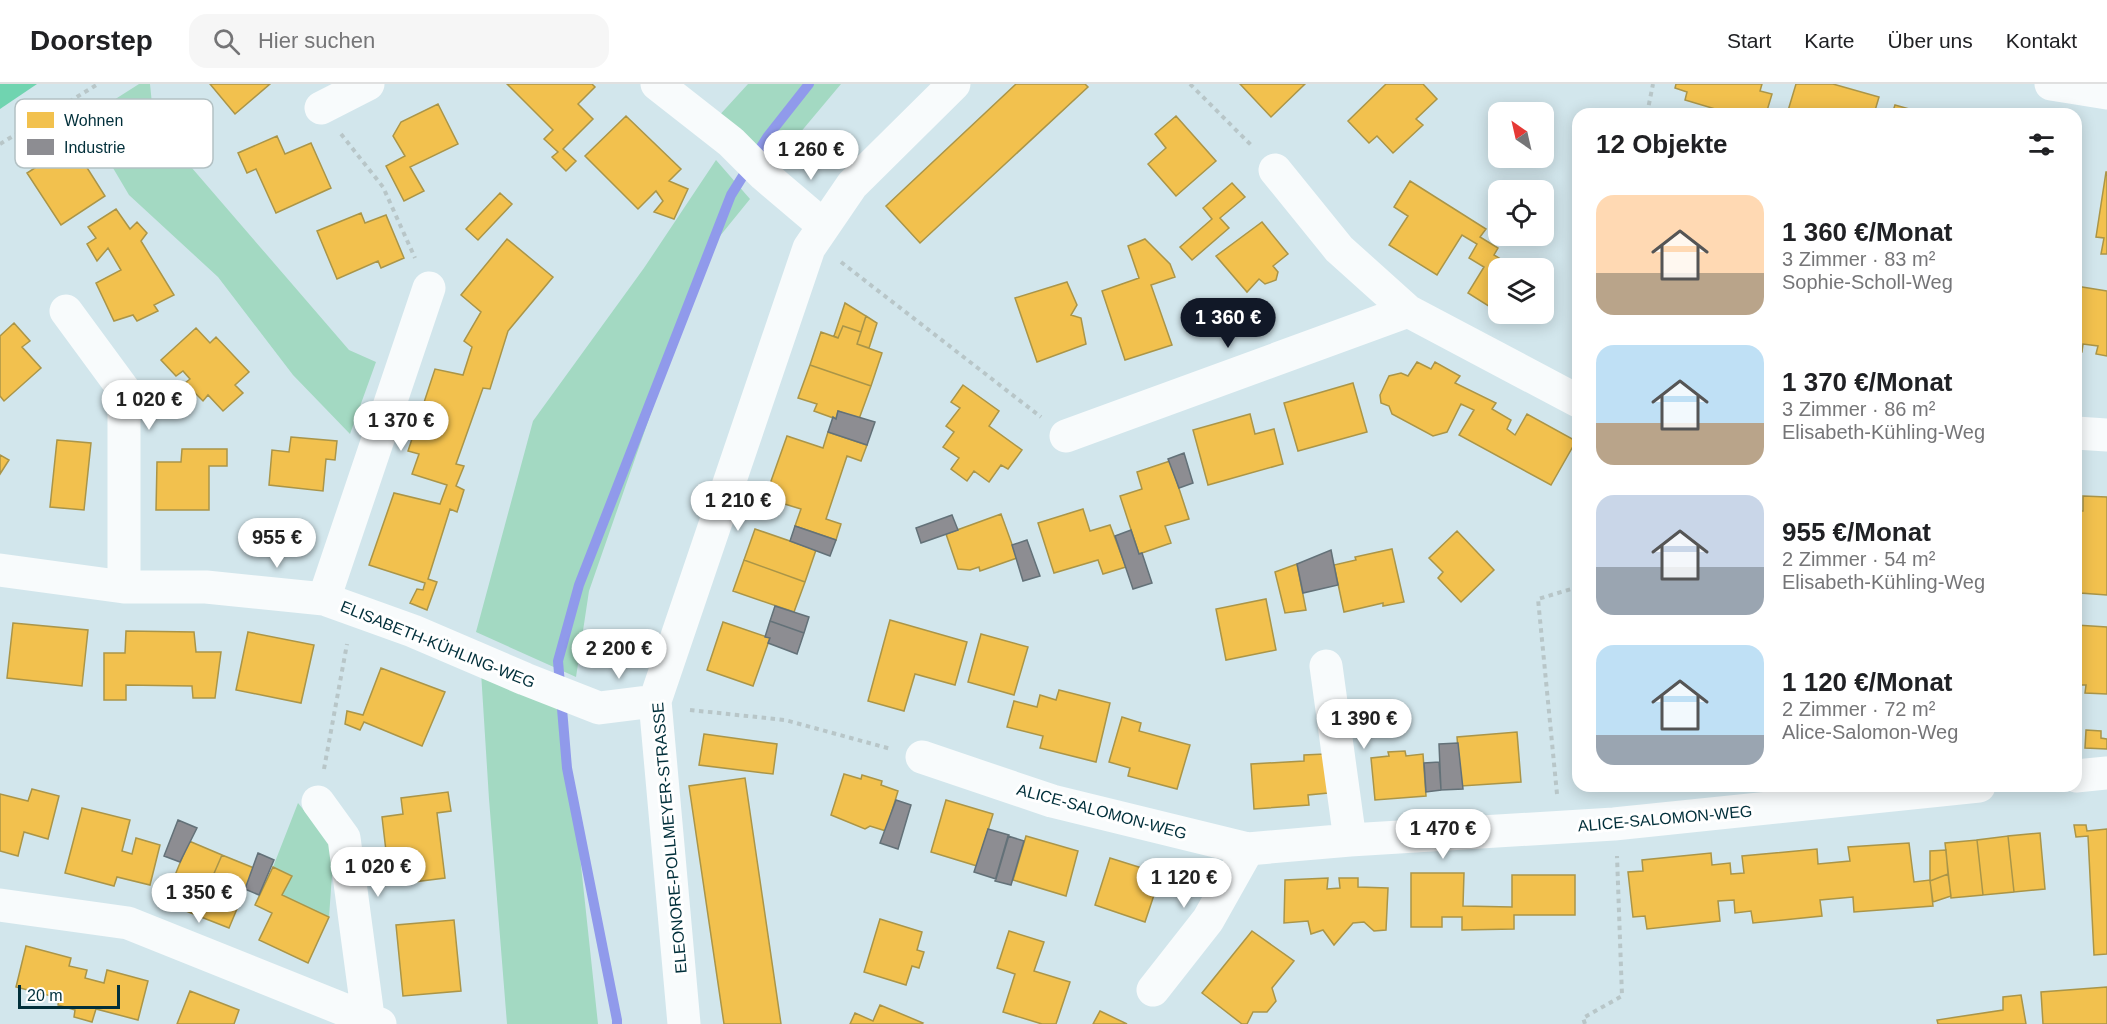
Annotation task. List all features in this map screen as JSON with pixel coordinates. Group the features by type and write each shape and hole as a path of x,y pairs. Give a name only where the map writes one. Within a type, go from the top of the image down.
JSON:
{"street":[{"path":"321,108 368,84"},
{"path":"657,84 730,142 764,175 824,226"},
{"name":"ELEONORE-POLLMEYER-STRASSE","path":"684,1024 655,701 809,248 852,185 954,84"},
{"path":"2051,84 2107,93"},
{"path":"1275,170 1340,249 1408,311 1572,398"},
{"name":"ELISABETH-KÜHLING-WEG","path":"324,600 429,288"},
{"path":"66,311 124,390 124,587"},
{"path":"1066,435 1408,311"},
{"path":"2082,433 2107,435"},
{"name":"ELISABETH-KÜHLING-WEG","path":"0,570 124,587 206,587 324,600 413,631 599,708 655,701"},
{"path":"1326,666 1350,840"},
{"name":"ALICE-SALOMON-WEG","path":"922,758 1052,801 1248,849 1350,840 1614,824 1921,792"},
{"path":"2082,775 2107,773"},
{"path":"318,802 344,838 372,1023"},
{"path":"1153,990 1208,920 1248,849"},
{"path":"0,905 128,923 372,1023"}],"path":[{"path":"74,99 98,84"},
{"path":"1190,84 1275,170"},
{"path":"1648,108 1653,84"},
{"path":"321,108 383,187 429,288"},
{"path":"0,144 15,135"},
{"path":"824,226 841,264 1066,435"},
{"path":"1559,827 1538,598 1572,589"},
{"path":"318,802 348,638 324,600"},
{"path":"655,701 669,708 784,720 922,758"},
{"path":"1585,1024 1583,1018 1622,996 1617,844 1614,824"}],"green space":[{"path":"0,84 37,84 0,109"},
{"path":"139,84 150,84 152,99 115,99"},
{"path":"748,84 841,84 768,171 716,119"},
{"path":"716,160 750,199 707,252 589,591 576,677 476,632 533,421 644,268"},
{"path":"113,168 192,168 349,350 376,362 350,434 293,375 218,277 129,195"},
{"path":"481,672 564,707 598,1024 507,1024"},
{"path":"298,803 334,847 329,917 282,895 292,876 273,867"}],"building: Wohnen":[{"path":"210,84 270,84 235,114"},
{"path":"507,84 592,84 595,87 578,104 593,119 563,149 576,161 566,171 552,157 558,152 544,139 553,130"},
{"path":"1016,84 1085,84 1088,87 920,243 886,206"},
{"path":"1240,84 1305,84 1271,117"},
{"path":"1386,84 1423,84 1437,99 1416,119 1423,125 1393,153 1377,136 1369,143 1348,121"},
{"path":"1676,84 1762,84 1760,91 1772,94 1768,108 1712,108 1685,100 1687,92 1675,88"},
{"path":"1796,84 1833,84 1879,97 1876,108 1789,108"},
{"path":"438,104 458,144 410,167 424,191 404,201 386,166 405,156 393,136 401,122"},
{"path":"626,116 681,169 669,181 688,189 674,219 654,212 663,201 656,191 638,209 585,156"},
{"path":"1176,116 1216,161 1176,196 1148,164 1166,148 1155,134"},
{"path":"277,136 285,154 311,143 331,188 276,213 256,169 247,173 238,153"},
{"path":"35,168 87,168 105,196 61,225 27,173"},
{"path":"2106,172 2107,254 2101,254 2104,238 2096,237"},
{"path":"1410,181 1486,229 1480,237 1488,242 1488,246 1498,248 1494,255 1499,258 1488,258 1488,306 1468,293 1484,267 1469,258 1477,244 1462,235 1437,275 1389,245 1408,216 1394,207"},
{"path":"1232,183 1245,197 1220,218 1229,228 1192,260 1180,247 1212,219 1203,208"},
{"path":"500,193 512,204 478,240 466,229"},
{"path":"116,209 130,229 137,222 147,233 141,241 174,295 154,305 158,311 137,321 133,315 114,321 96,283 121,270 108,248 97,261 87,244 96,238 88,227"},
{"path":"361,213 365,223 386,215 404,258 381,268 378,261 337,279 317,231"},
{"path":"1262,222 1288,254 1273,266 1278,272 1276,280 1265,284 1259,279 1247,292 1216,256"},
{"path":"507,239 553,277 508,331 490,389 483,388 456,464 464,466 456,486 464,490 457,512 450,509 428,579 437,582 427,610 410,603 417,589 423,590 425,583 369,565 394,493 440,504 447,485 412,474 419,454 408,451 435,369 463,375 472,347 464,341 481,312 461,295"},
{"path":"1145,239 1170,264 1175,277 1151,285 1172,345 1125,360 1102,291 1139,278 1128,246"},
{"path":"1067,282 1077,305 1071,315 1081,318 1086,344 1037,362 1015,298"},
{"path":"2082,287 2107,291 2107,356 2096,354 2098,346 2083,344 2082,352"},
{"path":"845,303 866,316 861,332 843,326 838,338 834,336"},
{"path":"866,316 877,323 869,348 857,344"},
{"path":"14,323 30,341 22,347 41,368 4,401 0,396 0,336"},
{"path":"843,326 861,332 857,344 882,353 871,386 810,365 821,332 838,338"},
{"path":"196,328 210,343 216,337 249,372 235,385 243,393 223,411 208,395 203,401 185,383 190,379 183,371 176,376 161,360"},
{"path":"1417,362 1431,369 1435,362 1460,376 1455,383 1496,403 1492,409 1511,420 1507,429 1515,435 1527,414 1572,439 1572,448 1551,485 1459,435 1474,410 1461,404 1447,432 1433,436 1392,414 1389,406 1381,403 1380,395 1389,376 1401,373 1408,376"},
{"path":"810,365 871,386 859,419 838,411 836,419 814,411 817,404 798,398"},
{"path":"1353,383 1367,432 1298,451 1284,403"},
{"path":"963,385 999,411 989,426 1022,450 1008,469 1001,465 989,482 974,471 967,481 951,469 959,458 943,447 954,432 946,426 960,408 951,402"},
{"path":"1250,414 1255,434 1274,429 1283,464 1208,485 1193,430"},
{"path":"828,432 867,445 861,461 847,456 826,519 841,524 836,540 795,526 801,509 765,498 787,436 823,448"},
{"path":"291,437 337,441 335,460 326,459 323,491 269,485 272,450 289,452"},
{"path":"57,440 91,443 84,510 50,507"},
{"path":"182,449 227,449 227,466 209,466 209,510 156,510 157,462 181,462"},
{"path":"0,455 9,460 0,474"},
{"path":"1170,461 1189,519 1165,526 1171,543 1139,554 1120,496 1142,489 1137,472"},
{"path":"2083,496 2107,497 2107,595 2082,593"},
{"path":"1083,509 1090,531 1110,525 1126,567 1103,574 1098,560 1054,573 1038,523"},
{"path":"1001,514 1017,558 980,571 979,567 970,570 958,569 946,534"},
{"path":"755,529 816,550 805,582 744,560"},
{"path":"1457,531 1494,570 1461,602 1438,578 1443,572 1429,558"},
{"path":"1392,549 1404,602 1383,606 1383,603 1344,612 1334,565 1356,560 1355,557"},
{"path":"744,560 805,582 794,612 733,591"},
{"path":"1297,564 1306,610 1285,613 1275,572"},
{"path":"1266,599 1276,650 1226,660 1216,609"},
{"path":"890,620 967,642 955,685 915,674 904,711 868,701"},
{"path":"723,622 770,638 753,686 707,670"},
{"path":"13,623 88,630 82,686 7,678"},
{"path":"2082,625 2107,627 2107,694 2085,693 2086,685 2082,685"},
{"path":"126,631 194,632 196,652 221,652 215,698 193,698 192,686 126,685 126,700 104,700 104,653 125,653"},
{"path":"248,632 314,645 301,703 236,690"},
{"path":"981,634 1028,647 1014,695 968,682"},
{"path":"381,668 445,692 422,746 364,722 360,730 345,724 347,711 363,715"},
{"path":"1059,690 1110,703 1096,762 1040,748 1043,736 1007,727 1014,701 1037,707 1040,695 1056,700"},
{"path":"1122,717 1141,723 1139,731 1190,745 1177,789 1128,776 1130,768 1109,762"},
{"path":"2086,730 2101,731 2101,738 2107,739 2107,749 2085,748"},
{"path":"1517,732 1521,782 1461,786 1457,737"},
{"path":"704,734 777,744 773,774 699,765"},
{"path":"1405,751 1406,756 1423,754 1426,796 1375,800 1371,758 1389,756 1388,752"},
{"path":"1325,754 1328,793 1308,795 1309,805 1254,809 1251,764 1304,761 1304,755"},
{"path":"844,774 861,779 862,775 882,781 881,785 898,791 886,831 870,826 865,829 831,815"},
{"path":"745,778 781,1024 724,1024 689,786"},
{"path":"32,789 59,796 48,839 24,832 18,856 0,851 0,794 28,801"},
{"path":"448,792 451,811 437,813 445,878 390,885 382,817 403,814 401,798"},
{"path":"946,800 993,814 977,866 931,852"},
{"path":"82,808 130,820 122,851 132,854 136,838 160,845 150,885 117,877 114,886 65,873"},
{"path":"2074,825 2086,825 2087,831 2107,829 2107,954 2094,955 2088,836 2076,837"},
{"path":"2040,833 2045,889 2014,892 2008,836"},
{"path":"1026,836 1078,851 1066,896 1013,880"},
{"path":"2008,836 2014,892 1983,895 1977,840"},
{"path":"1977,840 1983,895 1951,898 1945,843"},
{"path":"189,841 222,855 196,915 164,902"},
{"path":"1909,843 1914,882 1930,880 1933,906 1854,912 1853,897 1820,900 1822,916 1753,923 1751,911 1735,913 1734,900 1718,901 1720,921 1647,929 1645,916 1633,917 1628,872 1643,871 1642,860 1711,853 1712,865 1730,863 1731,874 1744,873 1742,856 1817,849 1818,864 1850,861 1848,847"},
{"path":"1946,850 1948,874 1930,881 1930,851"},
{"path":"222,855 254,868 229,928 196,915"},
{"path":"1110,858 1161,874 1145,922 1095,905"},
{"path":"273,867 292,876 282,895 329,917 308,963 259,940 272,913 255,905"},
{"path":"1411,873 1464,873 1463,906 1512,907 1512,875 1575,875 1575,915 1514,915 1514,929 1462,930 1462,917 1442,917 1442,927 1411,927"},
{"path":"1948,874 1951,896 1933,902 1930,881"},
{"path":"1328,878 1327,889 1340,888 1339,878 1358,878 1358,887 1388,888 1386,930 1374,931 1364,922 1353,923 1334,945 1323,930 1311,934 1308,921 1284,923 1285,880"},
{"path":"880,919 922,932 917,950 924,952 919,968 912,966 906,985 864,972"},
{"path":"454,920 461,991 403,996 396,925"},
{"path":"1009,931 1044,942 1034,971 1070,982 1056,1024 1042,1024 1003,1012 1015,974 997,968"},
{"path":"1252,931 1294,961 1272,988 1276,1001 1267,1012 1253,1012 1247,1024 1242,1024 1202,993"},
{"path":"26,946 71,958 69,966 87,970 85,978 104,983 107,970 148,981 138,1020 96,1009 92,1022 74,1017 75,1010 58,1005 59,998 16,987"},
{"path":"2107,987 2107,1024 2043,1024 2041,992"},
{"path":"190,991 239,1010 234,1024 177,1024"},
{"path":"2021,995 2026,1024 1938,1024 1937,1020 2003,1010 2003,997"},
{"path":"880,1005 923,1023 850,1024 855,1013 873,1021"},
{"path":"1100,1011 1127,1024 1093,1024"}],"building: Industrie":[{"path":"838,411 875,422 867,445 828,432 833,417 836,419"},
{"path":"1184,453 1193,483 1179,488 1168,459"},
{"path":"952,515 958,530 921,543 916,528"},
{"path":"795,526 836,540 830,556 790,541"},
{"path":"1131,530 1152,583 1133,589 1115,536"},
{"path":"1027,540 1040,576 1023,581 1012,545"},
{"path":"1331,550 1338,585 1303,593 1297,564"},
{"path":"775,606 809,617 804,633 770,621"},
{"path":"770,621 804,633 797,654 768,643 770,638 765,637"},
{"path":"1458,743 1463,789 1441,790 1439,744"},
{"path":"1439,762 1441,790 1426,792 1424,763"},
{"path":"896,800 911,805 898,849 880,843"},
{"path":"178,820 197,828 180,862 164,856"},
{"path":"988,829 1009,835 996,879 974,872"},
{"path":"1008,836 1024,841 1011,885 995,881"},
{"path":"258,853 274,860 259,895 245,889"}],"waterway":[{"path":"617,1024 567,768 558,661 579,585 731,195 768,136 809,84"}]}
